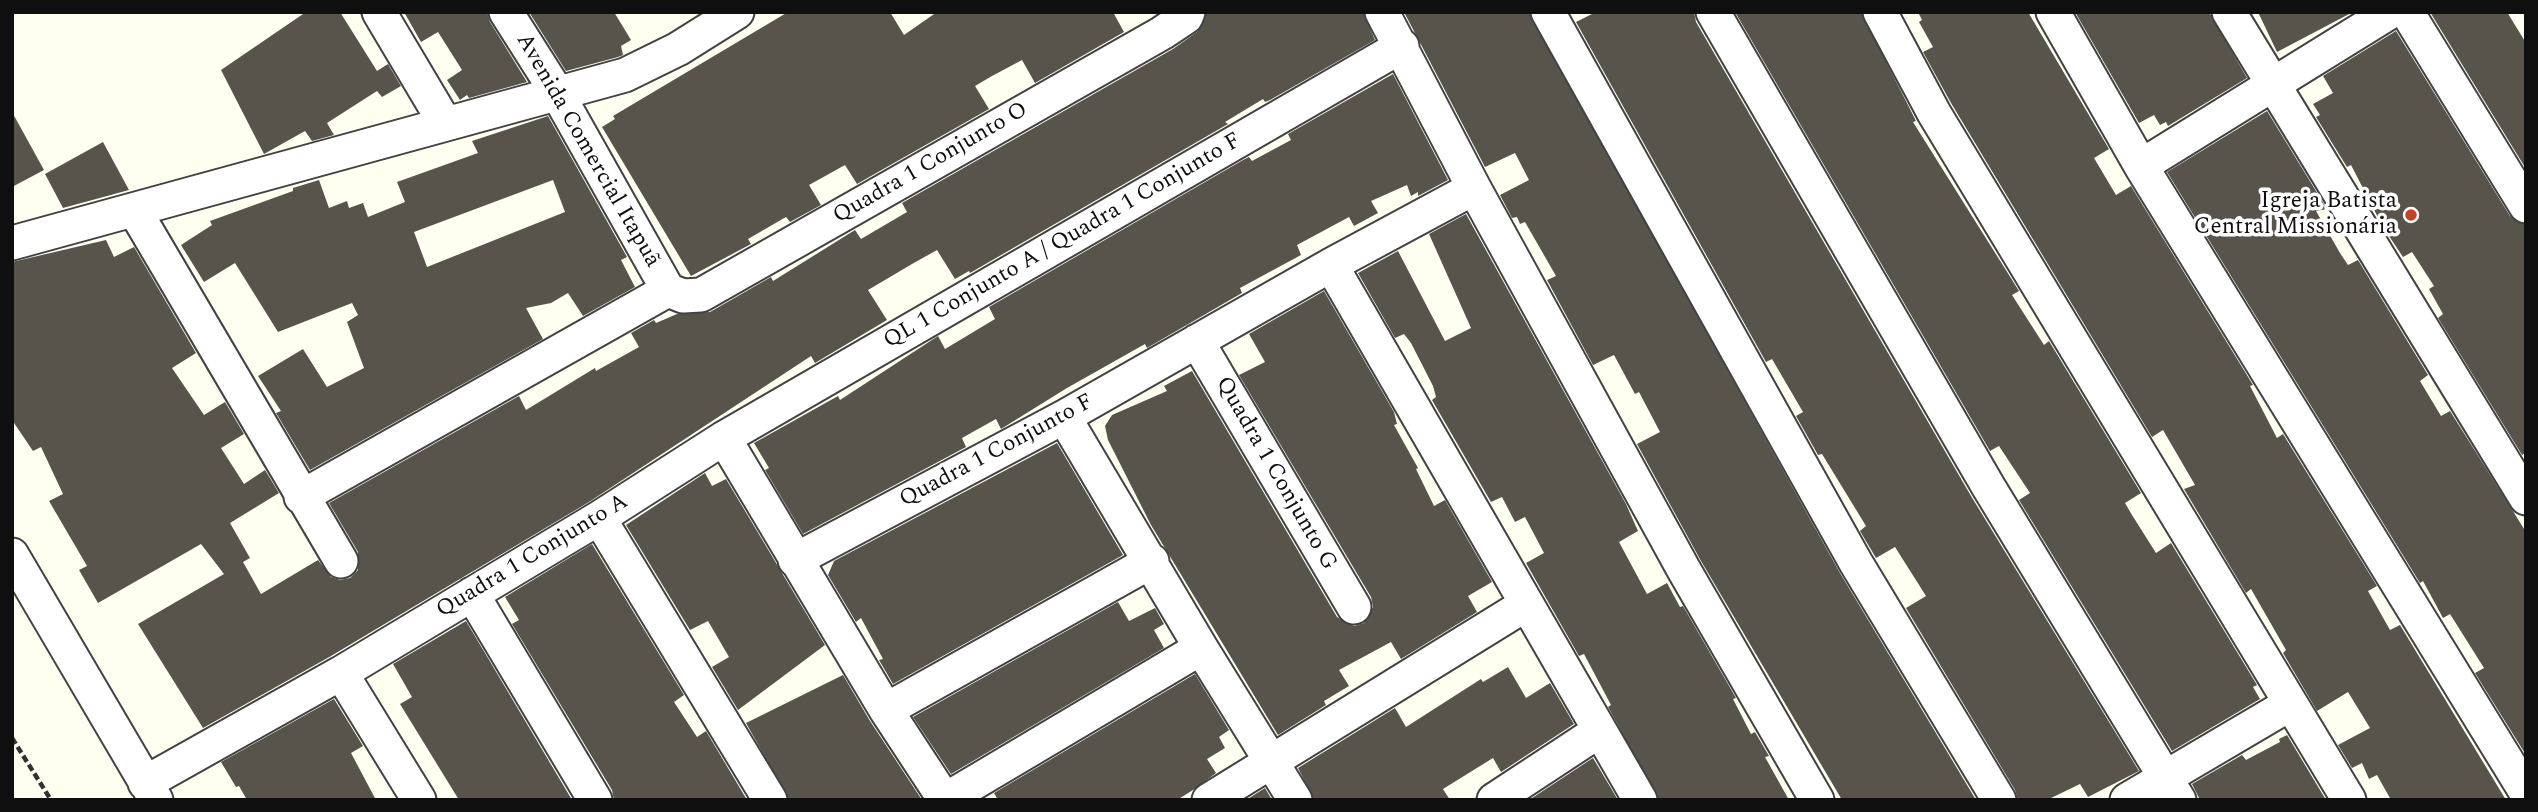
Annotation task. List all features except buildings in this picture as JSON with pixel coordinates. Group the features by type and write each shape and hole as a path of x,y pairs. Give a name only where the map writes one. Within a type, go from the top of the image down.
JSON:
{"street":[{"path":"379,12 445,123"},
{"name":"Avenida Comercial Itapuã","path":"506,12 556,91 667,290"},
{"path":"12,243 135,211 556,91 625,75 678,49 737,12"},
{"name":"Quadra 1 Conjunto O","path":"667,290 683,296 701,295 1162,33 1186,17 1188,12"},
{"path":"1382,12 1474,188 1684,570 1817,800"},
{"path":"1548,12 1856,563 1999,800"},
{"path":"1713,12 1988,486 2172,788"},
{"path":"1880,12 1941,125 2349,800"},
{"path":"2053,12 2141,166 2526,792"},
{"path":"2229,12 2526,498"},
{"path":"2141,166 2390,12"},
{"path":"2407,12 2526,206"},
{"name":"QL 1 Conjunto A / Quadra 1 Conjunto F","path":"724,438 1402,46"},
{"name":"Quadra 1 Conjunto F","path":"795,559 1064,417 1331,265 1474,188"},
{"path":"135,211 341,561"},
{"path":"1331,265 1640,800"},
{"path":"301,497 667,290"},
{"name":"Quadra 1 Conjunto G","path":"1197,341 1354,607"},
{"path":"1064,417 1295,800"},
{"path":"724,438 886,710 945,800 1201,648"},
{"name":"Quadra 1 Conjunto A","path":"151,791 599,518 724,438"},
{"path":"599,518 770,800"},
{"path":"12,555 151,791"},
{"path":"886,710 1152,561"},
{"path":"472,594 595,800"},
{"path":"1209,800 1525,605"},
{"path":"341,673 419,800"},
{"path":"2127,800 2172,788 2290,704"},
{"path":"1494,800 1598,731"}],"path":[{"path":"12,738 51,800"}],"place":[{"name":"Igreja Batista Central Missionária","path":"2411,215"}]}
